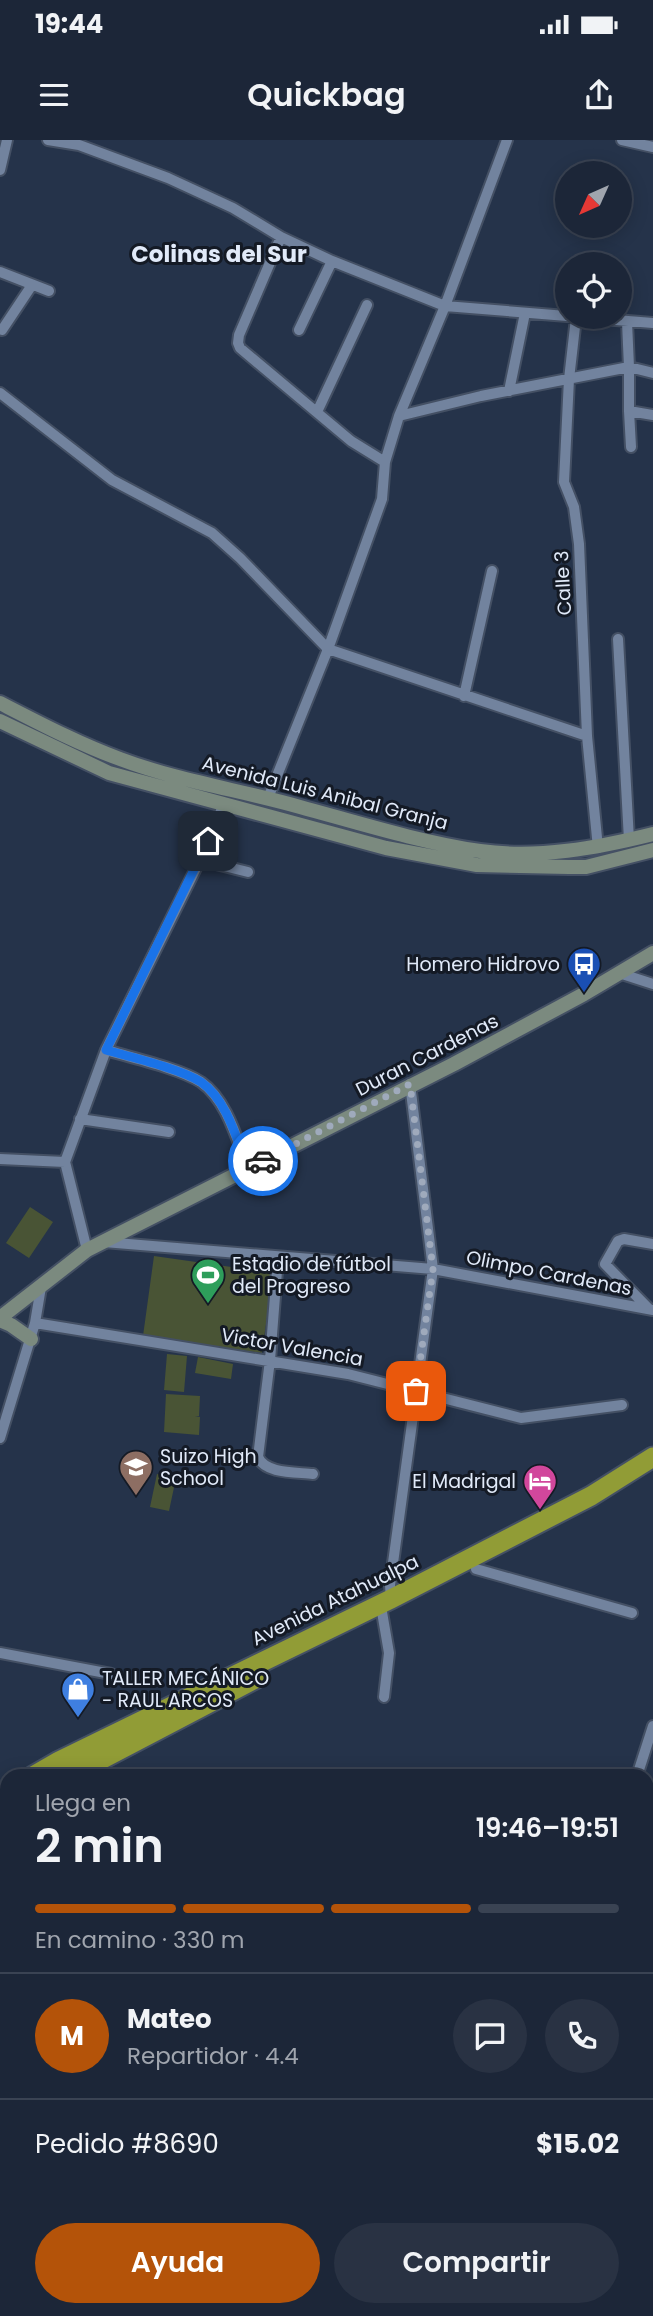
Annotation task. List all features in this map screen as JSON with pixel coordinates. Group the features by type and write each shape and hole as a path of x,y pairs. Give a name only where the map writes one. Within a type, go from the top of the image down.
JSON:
{"highway":[{"name":"Avenida Atahualpa","path":"45,1769 387,1605 591,1496 653,1457"},
{"name":"Avenida Atahualpa","path":"92,1769 323,1645 387,1605 476,1569 653,1468"}],"main road":[{"name":"Avenida Luis Anibal Granja","path":"0,704 120,760 393,832 481,851 528,852 598,848 653,834"},
{"name":"Avenida Luis Anibal Granja","path":"0,721 109,773 386,848 477,865 586,867 653,850"},
{"name":"Duran Cardenas","path":"0,1319 87,1250 454,1064 653,953"},
{"path":"0,1319 31,1339"}],"street":[{"path":"0,170 7,140"},
{"path":"48,140 79,145 168,178 233,208 281,237 332,261 445,306 555,316"},
{"path":"268,798 328,649 382,499 385,462 399,416 445,306 507,140"},
{"path":"622,140 653,147"},
{"path":"281,237 238,343 244,353 351,441 385,462"},
{"path":"299,330 332,261"},
{"path":"0,272 49,291"},
{"path":"2,330 32,285"},
{"path":"317,412 367,305"},
{"path":"509,391 525,313"},
{"path":"632,321 653,323"},
{"name":"Calle 3","path":"575,329 569,379 564,486 574,507 579,544 587,736 598,848"},
{"path":"627,329 631,447"},
{"path":"399,416 629,368 653,373"},
{"path":"0,393 112,480 212,533 240,558 328,649 587,736"},
{"path":"629,411 653,415"},
{"path":"464,696 492,571"},
{"path":"618,639 629,840"},
{"path":"87,1250 65,1162 106,1050 200,860 224,804"},
{"path":"200,860 248,872"},
{"path":"619,973 653,984"},
{"path":"106,1050 203,1083 221,1106 248,1168"},
{"path":"384,1697 389,1653 387,1605 433,1269 410,1084"},
{"path":"80,1119 169,1132"},
{"path":"0,1159 65,1162"},
{"path":"651,1309 605,1264 618,1241 624,1239 653,1244"},
{"name":"Olimpo Cardenas","path":"103,1242 433,1269 651,1309"},
{"path":"278,1258 270,1360 258,1457 261,1464 268,1468 313,1474"},
{"path":"0,1438 31,1339 41,1287"},
{"name":"Victor Valencia","path":"35,1324 348,1374 521,1418 622,1405"},
{"path":"476,1569 632,1613"},
{"path":"0,1653 111,1674"},
{"path":"640,1769 648,1753 652,1731"}],"green space":[{"path":"30,1207 53,1222 29,1258 6,1243"},
{"name":"Estadio de fútbol del Progreso","path":"154,1256 273,1273 262,1353 143,1336"},
{"path":"167,1354 187,1356 184,1392 164,1390"},
{"path":"198,1357 233,1364 231,1379 195,1373"},
{"path":"166,1394 200,1396 199,1416 195,1416 200,1417 199,1435 164,1432"},
{"path":"157,1474 176,1478 169,1511 150,1507"}],"way so far":[{"path":"263,1161 410,1084 433,1269 416,1391"}],"place":[{"name":"Homero Hidrovo","path":"584,994"},
{"name":"Estadio de fútbol del Progreso","path":"208,1305"},
{"name":"Suizo High School","path":"136,1497"},
{"name":"El Madrigal","path":"540,1511"},
{"name":"TALLER MECÁNICO - RAUL ARCOS","path":"78,1719"}],"district":[{"name":"Colinas del Sur","path":"219,254"}],"route":[{"path":"208,841 106,1050 203,1083 229,1120 248,1168 263,1161"}]}
